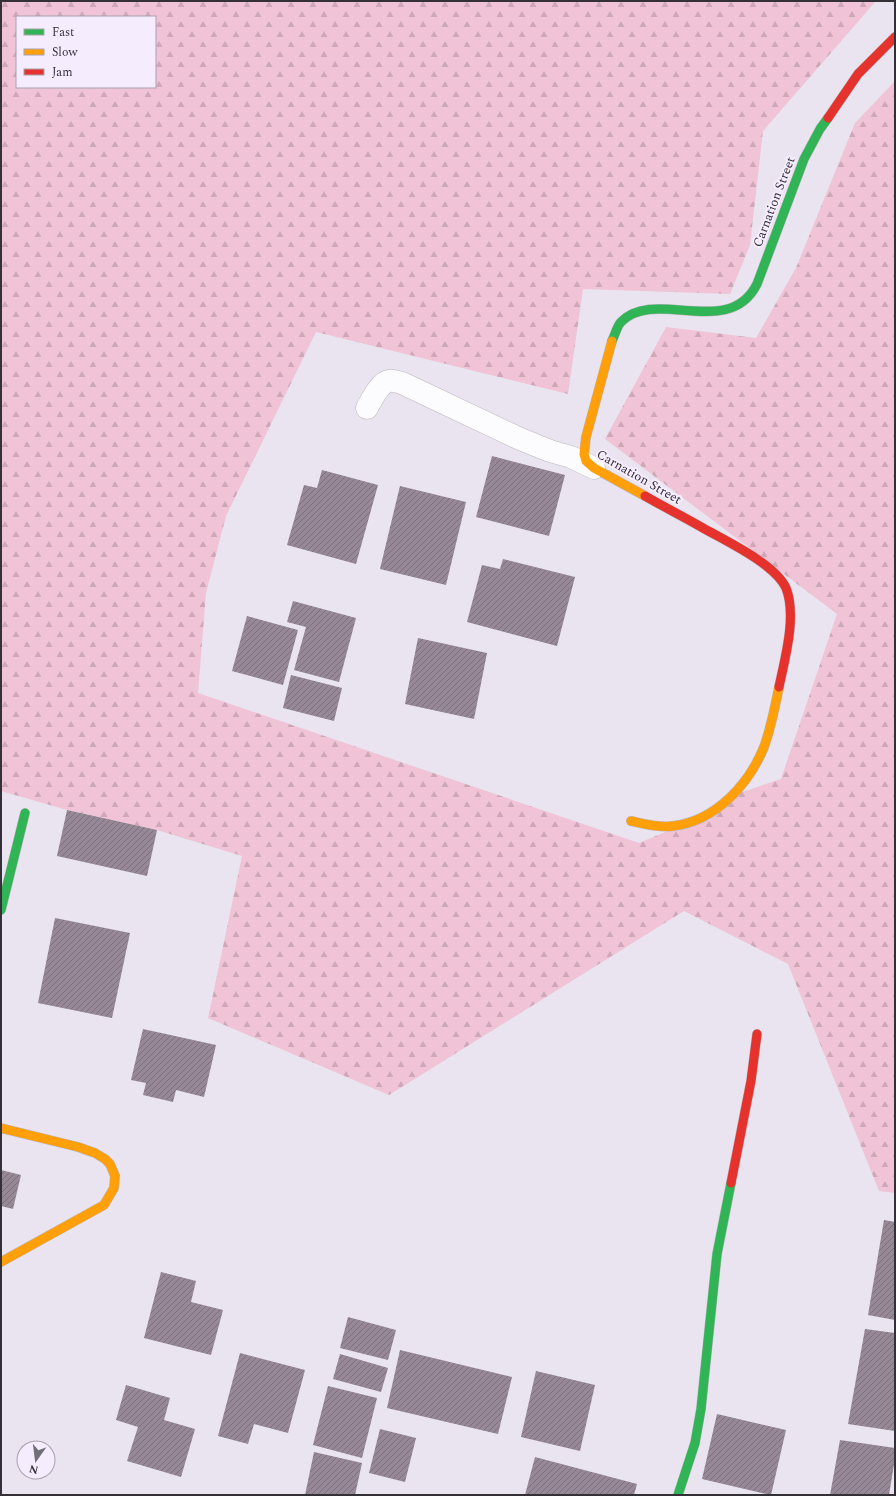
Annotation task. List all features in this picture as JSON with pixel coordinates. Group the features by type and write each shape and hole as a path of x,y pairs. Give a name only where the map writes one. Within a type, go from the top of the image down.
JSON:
{"street":[{"name":"Carnation Street","path":"631,821 654,826 668,827 698,821 710,814 733,795 750,773 764,747 777,698 787,648 790,622 789,599 786,587 757,560 741,549 594,468 586,461 584,454 586,437 612,341 620,323 628,316 637,312 659,309 714,312 728,309 741,303 752,294 804,159 820,129 858,74 895,37"},
{"path":"367,408 373,397 384,383 392,381 402,383 518,438 550,451 571,457 594,468"},
{"path":"1,910 25,813"},
{"path":"678,1495 695,1443 701,1408 717,1254 752,1082 757,1034"},
{"path":"1,1128 79,1148 105,1159 111,1166 116,1182 114,1190 104,1205 1,1262"}],"green space":[{"path":"1,1 876,1 763,131 750,245 730,294 583,289 568,394 316,332 226,516 206,593 198,693 639,843 682,825 733,795 781,779 837,614 605,439 666,327 756,338 796,268 855,123 895,81 895,1193 879,1191 788,964 684,911 389,1095 208,1018 242,856 157,830 67,810 1,791"}],"building":[{"path":"492,456 565,475 549,536 476,517"},
{"path":"322,470 378,485 356,564 287,545 304,485 317,488"},
{"path":"400,486 466,502 446,585 380,569"},
{"path":"503,559 575,577 557,646 467,622 482,565 500,569"},
{"path":"293,601 356,618 339,682 294,670 306,627 287,622"},
{"path":"247,616 298,630 283,685 232,671"},
{"path":"418,638 487,653 474,719 405,704"},
{"path":"291,675 342,688 334,721 283,708"},
{"path":"67,810 157,830 147,876 57,856"},
{"path":"55,918 130,933 112,1018 38,1003"},
{"path":"143,1029 216,1045 204,1097 176,1090 173,1102 143,1095 146,1083 131,1080"},
{"path":"1,1170 21,1175 13,1209 1,1206"},
{"path":"884,1220 895,1222 895,1320 868,1315"},
{"path":"161,1272 196,1281 191,1302 223,1310 211,1355 144,1338"},
{"path":"348,1317 396,1330 388,1360 340,1348"},
{"path":"865,1329 895,1333 895,1431 848,1424"},
{"path":"400,1350 512,1377 498,1434 387,1408"},
{"path":"240,1353 305,1370 288,1433 254,1424 248,1444 218,1436"},
{"path":"340,1354 388,1368 381,1392 333,1379"},
{"path":"536,1371 595,1385 580,1451 521,1437"},
{"path":"126,1385 170,1398 164,1420 195,1429 181,1477 127,1461 138,1427 116,1420"},
{"path":"328,1386 377,1398 362,1458 313,1445"},
{"path":"717,1414 786,1430 771,1495 702,1479"},
{"path":"380,1429 416,1438 405,1482 369,1473"},
{"path":"840,1440 895,1448 895,1458 889,1495 830,1495"},
{"path":"314,1452 362,1463 355,1495 305,1495"},
{"path":"535,1457 637,1484 634,1495 525,1495"}],"traffic: fast":[{"path":"612,341 621,322 635,313 653,309 691,311 729,309 745,300 757,284 804,159 820,129 828,118"},
{"path":"1,910 25,813"},
{"path":"678,1495 695,1443 701,1409 717,1254 731,1183"}],"traffic: slow":[{"path":"612,341 586,437 584,454 586,461 594,468 645,496"},
{"path":"631,821 652,825 673,826 689,823 717,809 740,787 758,761 771,725 779,687"},
{"path":"1,1128 78,1147 95,1153 110,1164 115,1176 114,1188 104,1205 1,1262"}],"traffic: jam":[{"path":"828,118 858,74 895,37"},
{"path":"645,496 749,554 772,570 780,579 786,588 789,599 790,624 787,650 779,687"},
{"path":"731,1183 751,1081 757,1034"}]}
